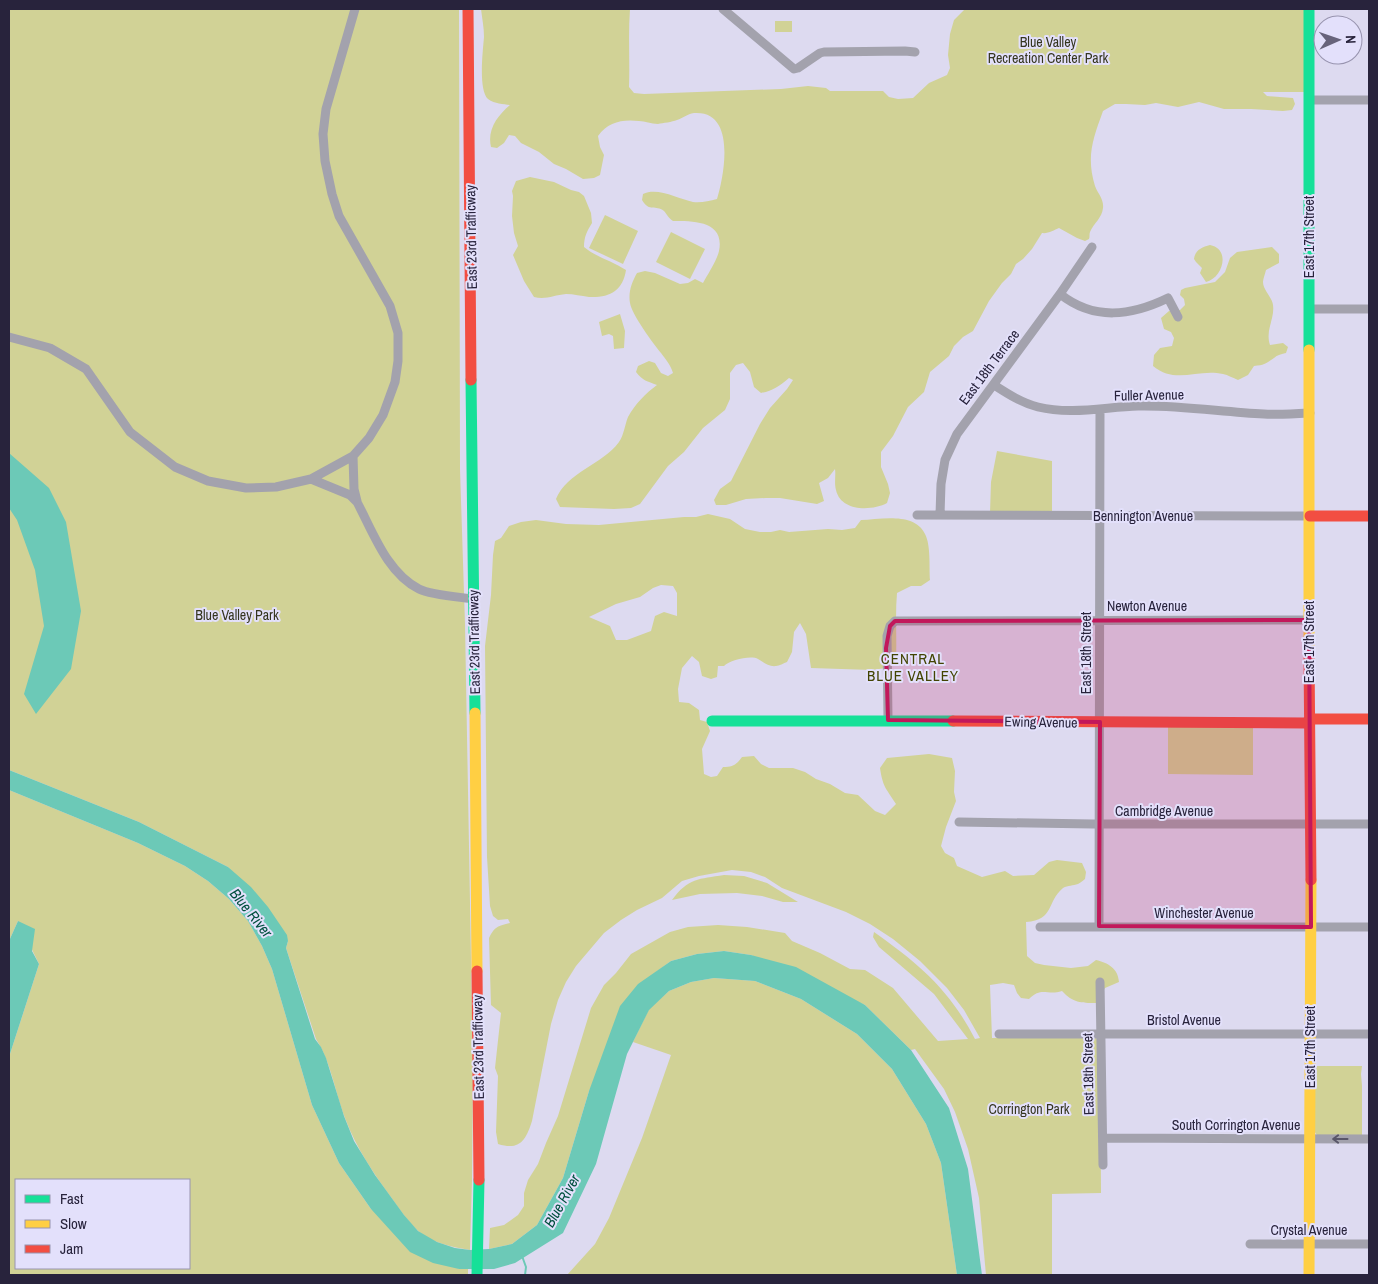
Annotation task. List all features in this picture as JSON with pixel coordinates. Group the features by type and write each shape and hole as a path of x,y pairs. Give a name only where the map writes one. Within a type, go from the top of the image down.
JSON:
{"street":[{"path":"9,337 50,348 86,370 130,432 175,467 208,481 246,488 276,487 312,479 353,456 369,438 383,415 395,382 398,361 398,333 390,306 339,216 325,161 324,134 326,109 355,9"},
{"name":"East 23rd Trafficway","path":"468,9 479,1184 477,1275"},
{"path":"723,9 794,69 824,52 915,52"},
{"name":"East 17th Street","path":"1308,9 1311,927 1309,1034 1310,1275"},
{"path":"1309,100 1369,100"},
{"name":"East 18th Terrace","path":"940,515 941,484 946,460 957,434 1060,294 1092,247"},
{"path":"1060,294 1070,302 1081,307 1104,313 1130,312 1151,306 1168,298 1178,317"},
{"path":"1309,309 1369,309"},
{"name":"Fuller Avenue","path":"994,385 1016,399 1039,407 1061,410 1100,410 1137,406 1194,408 1265,414 1310,413"},
{"name":"East 18th Street","path":"1099,926 1100,410"},
{"path":"353,456 354,488 357,502 390,563 405,580 421,590 446,596 473,599"},
{"path":"312,479 350,495 357,502"},
{"name":"Bennington Avenue","path":"917,515 1369,516"},
{"name":"Newton Avenue","path":"888,720 887,636 890,626 895,621 1309,620"},
{"name":"Ewing Avenue","path":"712,721 888,720 1305,723 1312,719 1369,718"},
{"name":"Cambridge Avenue","path":"960,822 1369,824"},
{"name":"Winchester Avenue","path":"1040,927 1369,927"},
{"name":"East 18th Street","path":"1100,982 1103,1165"},
{"name":"Bristol Avenue","path":"999,1034 1369,1034"},
{"name":"South Corrington Avenue","path":"1103,1138 1369,1139"},
{"name":"Crystal Avenue","path":"1250,1244 1369,1244"}],"highlighted area":[{"path":"1309,620 1311,927 1099,926 1100,722 888,720 886,648 890,626 895,621"}],"green space":[{"name":"Blue Valley Park","path":"9,9 459,9 460,469 465,624 473,1070 470,1250 435,1241 417,1230 398,1208 366,1160 349,1129 329,1067 316,1039 286,948 288,941 228,867 139,822 9,770"},
{"name":"Blue Valley Recreation Center Park","path":"481,9 630,9 629,87 634,93 781,89 808,86 826,88 830,91 883,91 889,97 898,99 913,98 929,83 947,75 950,68 948,55 950,34 954,20 965,9 1305,9 1306,92 1263,92 1267,96 1293,98 1295,104 1292,110 1283,111 1224,109 1199,102 1178,107 1156,103 1145,105 1115,104 1103,111 1092,148 1091,166 1095,186 1103,202 1103,208 1101,215 1090,232 1089,239 1085,241 1059,228 1042,233 1032,249 1016,264 1011,274 989,301 973,331 963,337 954,346 949,356 930,372 924,392 908,407 893,436 881,452 881,467 890,493 887,503 881,506 866,508 850,506 839,497 836,490 835,469 828,478 819,483 824,501 817,504 780,498 766,498 746,499 726,505 716,505 714,500 720,489 731,481 760,424 770,408 793,380 789,378 776,388 761,393 754,387 750,372 743,363 736,365 730,373 730,399 725,410 703,428 684,452 668,466 640,504 631,508 614,509 560,507 556,499 561,490 576,475 612,450 621,439 628,417 634,408 657,385 645,380 636,372 638,366 649,361 655,363 661,373 668,376 673,373 668,362 643,329 632,308 630,291 632,284 637,273 645,271 655,273 680,284 688,283 695,279 703,283 719,251 720,241 713,228 690,221 673,221 661,209 648,206 642,200 643,194 655,192 696,202 717,199 724,161 722,133 717,122 708,115 694,113 675,121 658,124 641,121 616,122 606,127 598,136 604,155 600,175 594,178 583,179 554,164 539,152 521,143 515,136 509,135 504,143 497,148 491,147 490,135 494,124 510,105 493,102 485,94 482,79 484,37"},
{"path":"775,21 792,21 792,32 775,32"},
{"path":"530,177 554,182 579,192 584,196 591,213 592,223 586,234 584,247 626,270 622,283 614,292 596,297 566,294 546,298 534,297 524,281 513,255 518,246 512,216 512,191 516,181"},
{"path":"605,215 638,231 623,264 589,248"},
{"path":"671,232 705,249 690,279 656,262"},
{"path":"1210,245 1221,252 1222,264 1217,275 1206,282 1200,273 1202,268 1194,259 1199,249"},
{"path":"1272,247 1279,254 1279,263 1266,270 1263,282 1273,305 1269,340 1270,345 1283,343 1288,347 1286,353 1277,356 1265,364 1254,366 1248,375 1238,380 1225,374 1214,373 1170,374 1162,372 1153,366 1154,355 1160,348 1172,346 1174,338 1171,332 1164,329 1161,318 1169,311 1180,310 1185,305 1184,299 1180,295 1181,290 1215,282 1225,272 1230,258 1237,252"},
{"path":"620,314 625,331 624,348 614,349 613,336 609,334 602,336 599,322"},
{"path":"997,451 1052,461 1052,513 990,513 991,482"},
{"name":"Corrington Park","path":"708,514 730,519 745,529 760,532 780,530 789,532 828,529 842,530 855,528 861,520 887,518 914,522 920,527 927,539 930,580 921,586 911,586 897,593 896,659 886,668 872,670 811,668 806,634 800,623 794,632 792,652 787,662 779,666 769,665 755,658 741,659 724,666 718,666 717,677 711,679 702,676 699,662 692,656 682,668 678,689 679,702 689,703 699,710 700,720 707,722 710,731 702,749 704,774 711,777 717,776 723,767 734,765 742,757 754,756 761,764 769,768 793,768 830,784 845,793 858,795 875,811 885,815 896,804 885,787 881,775 880,768 887,758 929,754 952,758 955,771 954,792 956,801 941,846 945,853 954,858 957,866 982,877 1005,871 1013,876 1034,875 1049,862 1057,860 1082,863 1086,872 1085,879 1078,884 1063,888 1042,918 1026,922 1027,956 1035,963 1071,968 1088,966 1096,960 1100,961 1117,973 1119,982 1105,988 1096,1003 1078,1001 1070,998 1062,991 1052,993 1041,992 1029,999 1021,998 1014,985 1003,983 990,985 992,1038 1091,1036 1100,1042 1101,1193 1052,1194 1052,1275 986,1275 979,1198 968,1149 955,1112 944,1089 915,1049 911,1050 865,1005 751,955 724,951 697,954 671,961 656,972 589,1091 563,1178 537,1225 512,1244 489,1249 490,1228 504,1225 518,1215 524,1206 524,1193 528,1180 538,1164 558,1116 591,1008 604,985 631,954 670,932 688,927 718,925 785,933 792,941 850,969 865,970 893,988 938,1041 968,1039 934,994 879,947 873,937 874,932 905,955 932,979 955,1006 975,1039 980,1038 964,1010 947,988 920,961 893,939 870,924 846,912 782,888 765,877 751,872 732,870 699,876 682,881 662,898 621,920 604,933 576,966 558,1000 551,1024 532,1121 527,1134 517,1145 506,1146 498,1144 496,1132 498,1076 495,1068 501,1013 491,1005 489,938 497,927 510,923 508,919 498,920 493,916 490,906 487,857 485,646 495,541 501,538 509,526 536,520 566,524 599,525 696,517","holes":["661,585 673,586 677,593 677,616 664,612 655,616 651,631 627,640 616,640 610,626 589,617 616,604 640,597"]},
{"path":"1168,726 1253,727 1253,775 1168,774"},
{"path":"9,790 138,843 185,866 208,881 229,899 248,921 262,946 272,969 312,1105 339,1163 371,1209 459,1269 468,1269 468,1275 9,1275 9,1057 39,964 18,921 9,941"},
{"path":"724,875 744,876 767,883 798,902 783,902 762,896 737,893 700,894 672,900 689,883"},
{"path":"714,978 755,981 801,999 857,1034 892,1069 926,1124 941,1163 957,1275 567,1275 595,1244 609,1218 642,1138 671,1055 633,1042 649,1009 669,991 691,982"},
{"path":"1314,1066 1362,1066 1362,1135 1317,1135 1314,1131"}],"water":[{"path":"9,453 49,488 66,522 81,611 71,669 36,714 24,694 44,626 35,570 17,520 9,508"},
{"name":"Blue River","path":"9,770 139,822 228,867 251,887 268,907 287,935 286,948 315,1039 326,1058 354,1141 375,1175 404,1215 418,1231 437,1242 455,1248 470,1250 489,1249 512,1244 537,1225 563,1178 589,1091 620,1006 638,984 671,961 697,954 724,951 751,955 796,967 865,1005 911,1050 949,1108 968,1169 982,1275 957,1275 941,1163 926,1124 892,1069 857,1034 801,999 755,981 714,978 691,982 669,991 649,1010 627,1054 596,1164 563,1233 515,1263 494,1269 459,1269 433,1263 410,1252 371,1209 339,1163 312,1105 272,969 248,921 229,899 208,881 185,866 138,843 9,790"},
{"path":"18,921 35,929 32,951 39,964 9,1057 9,941"}],"waterway":[{"path":"522,1256 526,1267 525,1275"}],"traffic: fast":[{"path":"1309,9 1309,350"},
{"path":"471,380 475,713"},
{"path":"712,721 953,721"},
{"path":"477,1275 479,1180"}],"traffic: slow":[{"path":"1309,350 1309,654"},
{"path":"475,713 477,971"},
{"path":"1309,1275 1311,880"}],"traffic: jam":[{"path":"468,9 471,380"},
{"path":"1310,516 1369,516"},
{"path":"1309,654 1311,880"},
{"path":"953,721 1305,723 1312,719 1369,719"},
{"path":"477,971 479,1180"}],"district":[{"name":"CENTRAL BLUE VALLEY","path":"913,668"}]}
